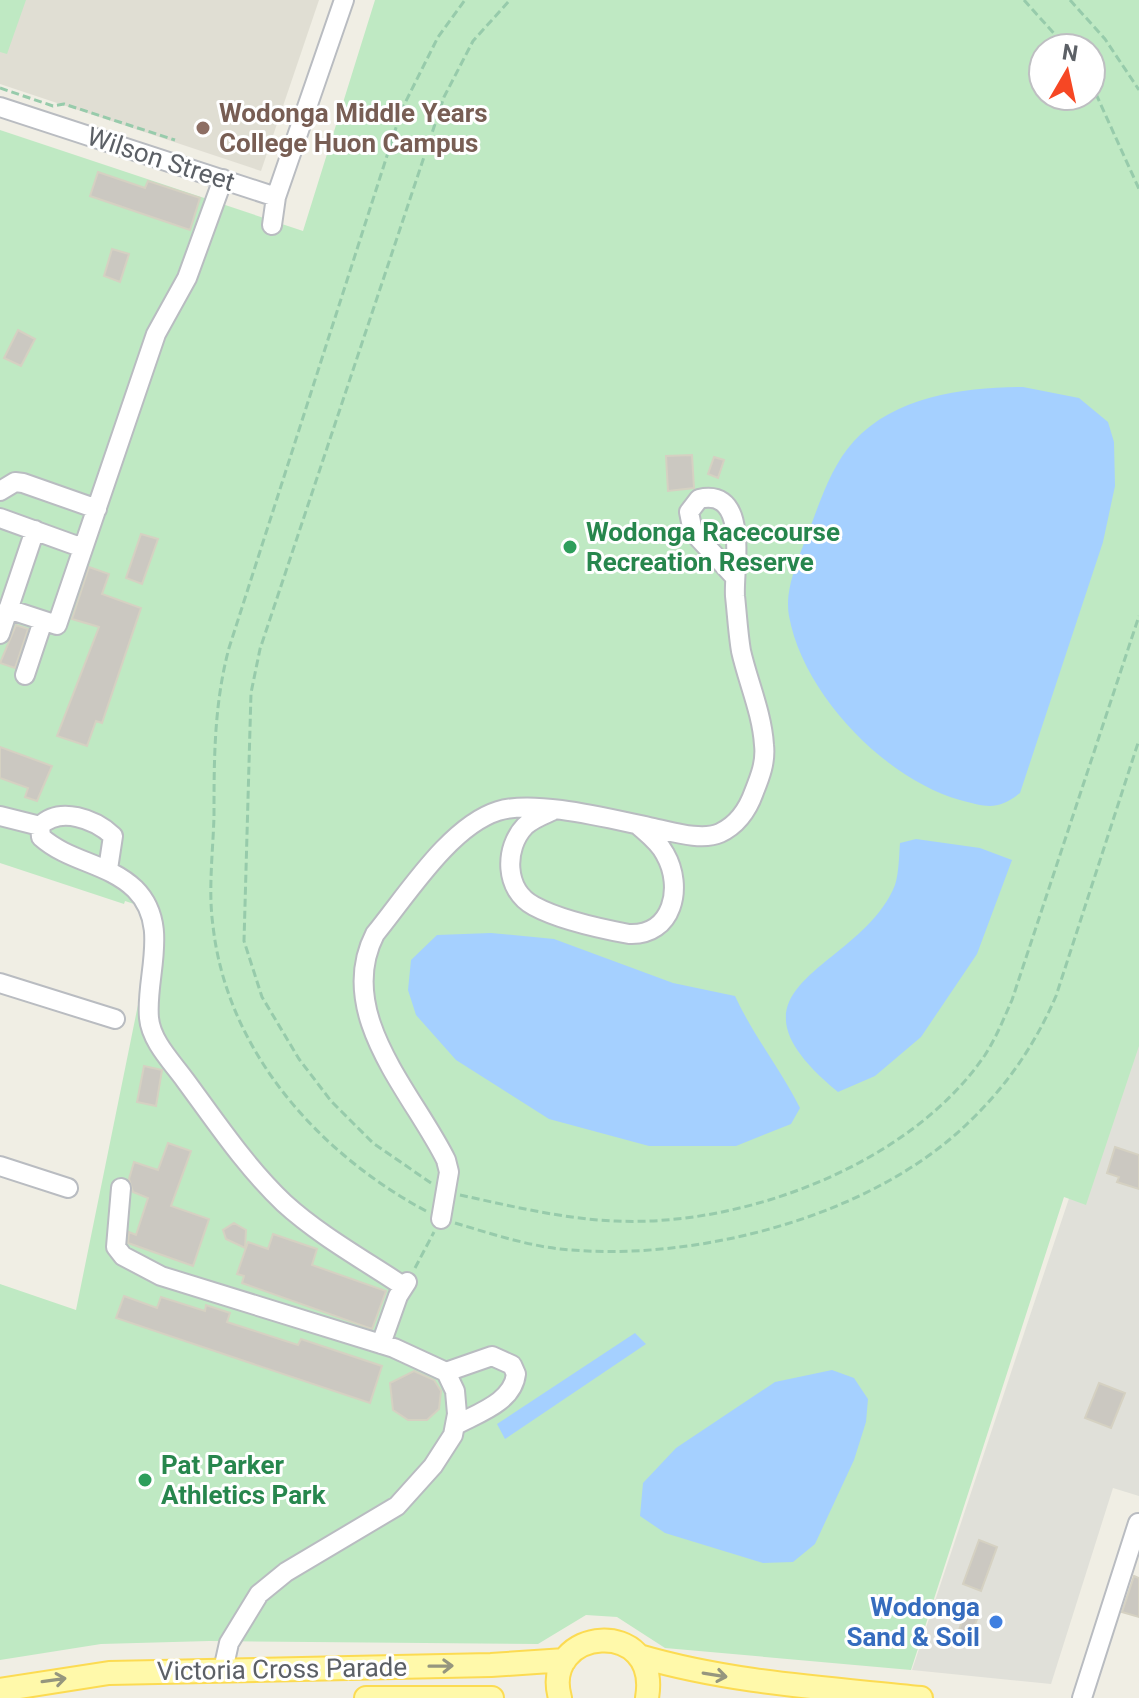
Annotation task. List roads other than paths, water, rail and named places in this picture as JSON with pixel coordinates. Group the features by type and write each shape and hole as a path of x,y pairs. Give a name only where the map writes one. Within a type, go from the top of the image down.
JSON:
{"main road":[{"path":"560,1698 558,1682 565,1660 576,1648 601,1639 615,1640 639,1656 691,1672 921,1698"},
{"path":"639,1656 646,1670 647,1698"},
{"name":"Victoria Cross Parade","path":"0,1690 109,1673 491,1665 565,1660"},
{"name":"Victoria Cross Parade","path":"366,1698 492,1698"}],"street":[{"path":"272,225 276,197 344,0"},
{"name":"Wilson Street","path":"0,107 276,197"},
{"path":"8,609 57,625 156,334 187,278 223,179"},
{"path":"0,491 23,483 97,509"},
{"path":"0,518 83,548"},
{"path":"0,634 35,530"},
{"path":"441,1219 447,1193 446,1160 385,1059 366,1007 363,976 366,952 375,934 466,828 501,810 552,811 684,834 719,834 740,819 751,801 763,768 765,745 741,649 733,575"},
{"path":"25,675 43,621"},
{"path":"552,811 528,823 513,845 510,870 520,896 534,906 620,932 642,935 652,931 668,915 675,881 666,855 638,825"},
{"path":"0,816 40,826"},
{"path":"40,826 48,818 63,816 103,826 113,836 108,869"},
{"path":"40,826 41,837 53,847 108,869 137,890 150,917 155,939 149,1019 158,1041 220,1129 284,1203 405,1284 381,1344"},
{"path":"0,983 115,1019"},
{"path":"0,1166 68,1188"},
{"path":"121,1188 116,1247 132,1262 161,1276 381,1344 446,1372 455,1391 456,1425 433,1466 397,1506 286,1572 259,1594 229,1643 223,1670"},
{"path":"446,1372 492,1356 512,1365 516,1374 511,1389 499,1401 456,1425"},
{"path":"1082,1698 1138,1523"}],"water":[{"path":"1023,387 1079,398 1108,422 1114,442 1115,486 1103,542 1020,793 1005,803 985,806 932,789 904,773 852,729 829,703 811,675 797,645 788,606 790,585 822,497 854,441 871,426 910,404 955,392"},
{"path":"916,839 980,848 1012,860 977,954 921,1037 875,1076 838,1092 801,1056 787,1026 789,1002 804,981 877,914 895,885 900,843"},
{"path":"491,933 554,939 673,983 735,996 800,1108 791,1124 736,1146 649,1146 549,1119 456,1060 416,1015 408,990 411,960 437,935"},
{"path":"635,1333 646,1344 505,1439 497,1424"},
{"path":"832,1370 854,1378 868,1399 866,1422 854,1460 815,1544 793,1562 763,1563 665,1533 640,1516 643,1483 676,1448 775,1382"}],"place":[{"name":"Wodonga Middle Years College Huon Campus","path":"203,128"},
{"name":"Wodonga Racecourse Recreation Reserve","path":"570,547"},
{"name":"Pat Parker Athletics Park","path":"145,1480"},
{"name":"Wodonga Sand & Soil","path":"996,1622"}]}
